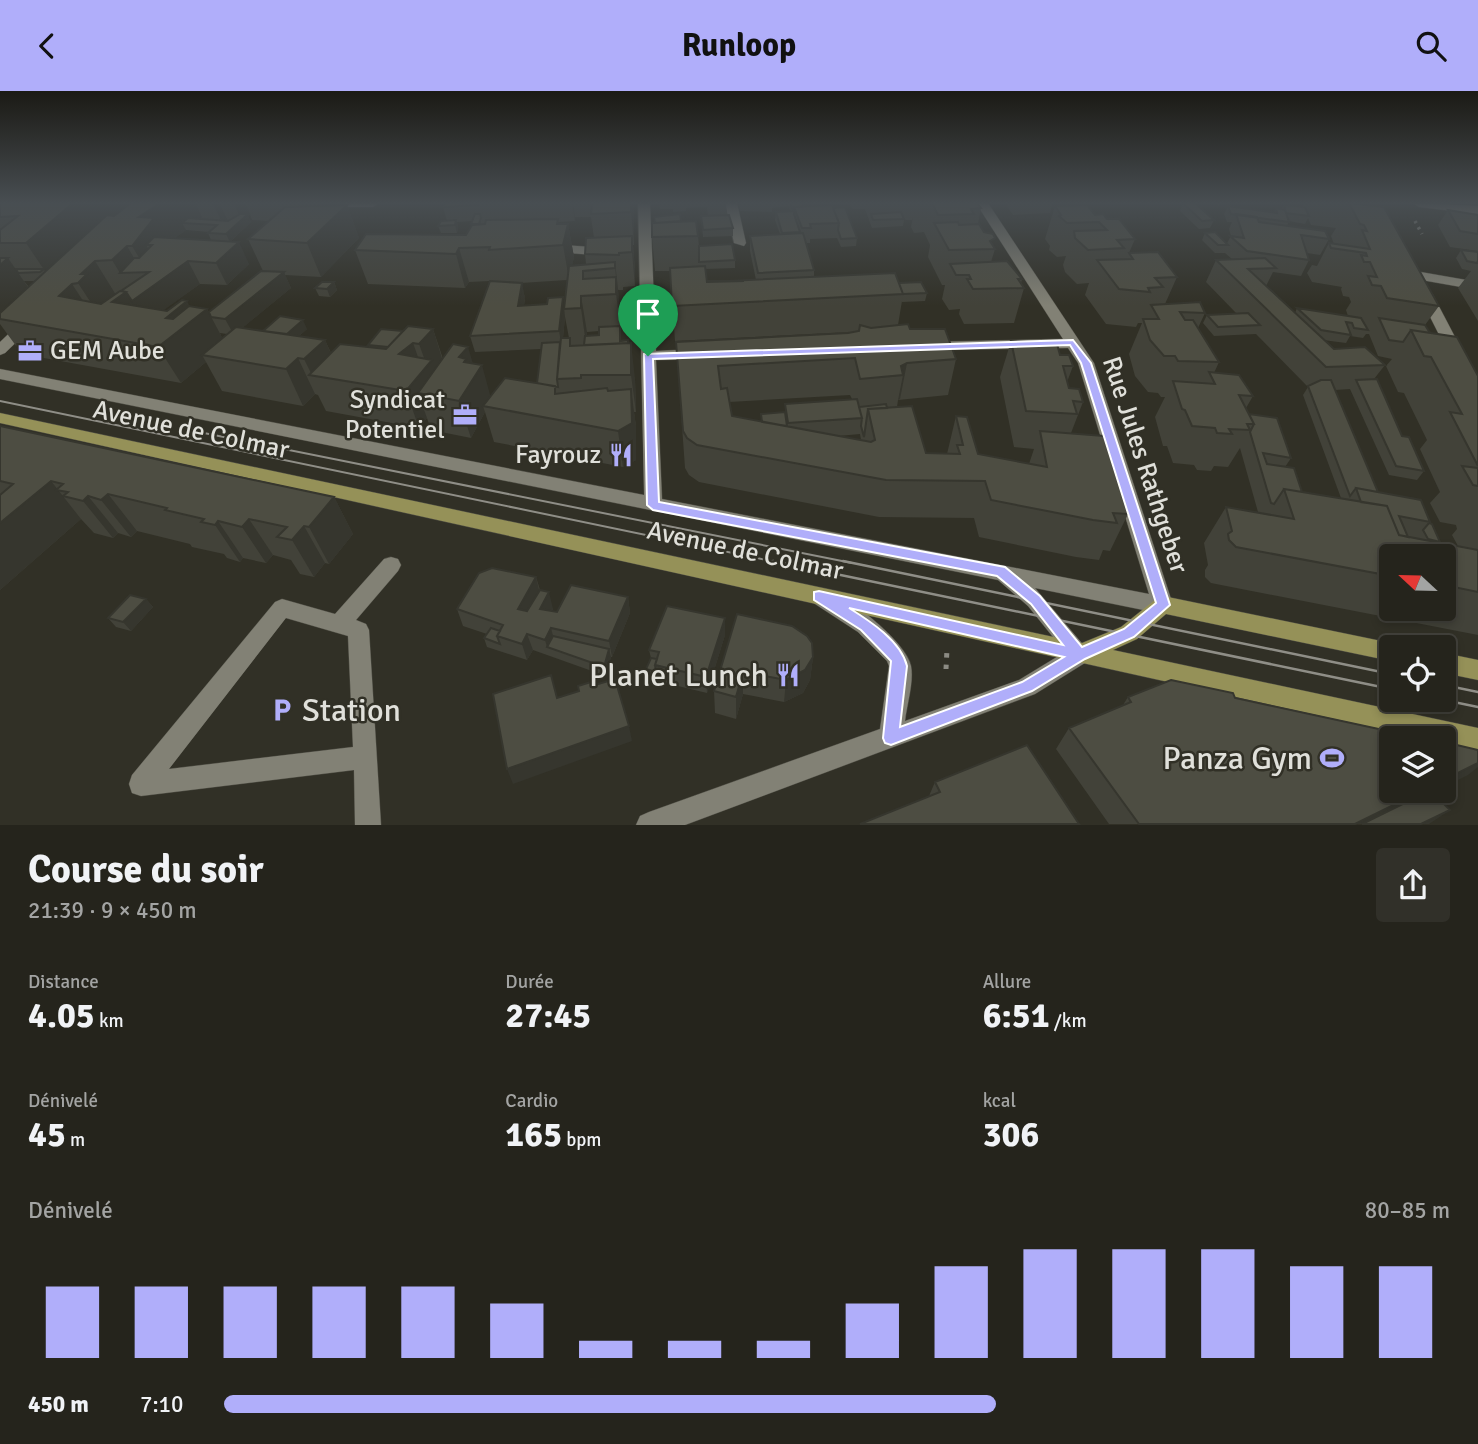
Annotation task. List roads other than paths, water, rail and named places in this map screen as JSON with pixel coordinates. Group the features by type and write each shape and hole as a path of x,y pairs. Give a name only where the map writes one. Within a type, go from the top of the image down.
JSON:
{"main road":[{"name":"Avenue de Colmar","path":"0,418 1478,739"},
{"name":"Avenue de Colmar","path":"1163,605 1379,650"},
{"path":"1080,654 1129,633 1163,605"},
{"path":"1456,665 1478,670"}],"street":[{"path":"635,237 632,251 648,356 653,505"},
{"path":"739,237 740,243"},
{"name":"Rue Jules Rathgeber","path":"1004,237 1086,363 1163,605"},
{"path":"531,249 632,251"},
{"path":"1478,286 1412,269 1478,396"},
{"path":"0,349 34,317"},
{"path":"916,346 1073,342"},
{"path":"648,356 710,354"},
{"name":"Avenue de Colmar","path":"0,374 1163,605"},
{"path":"340,624 391,565"},
{"path":"649,824 1027,687 1080,654 1035,600 1000,571"},
{"path":"819,596 866,626 898,658 900,666 891,738"},
{"path":"365,757 141,785 282,608 358,630 365,757 368,824"}],"tram line":[{"path":"0,401 781,563"},
{"path":"194,431 852,563"},
{"path":"773,561 1379,687"},
{"path":"843,561 1379,672"},
{"path":"1456,687 1478,692"},
{"path":"1456,702 1478,707"}],"place":[{"name":"GEM Aube","path":"30,351"},
{"name":"Syndicat Potentiel","path":"465,415"},
{"name":"Fayrouz","path":"621,455"},
{"name":"Planet Lunch","path":"788,675"},
{"name":"Station","path":"282,710"},
{"name":"Panza Gym","path":"1332,758"}]}
